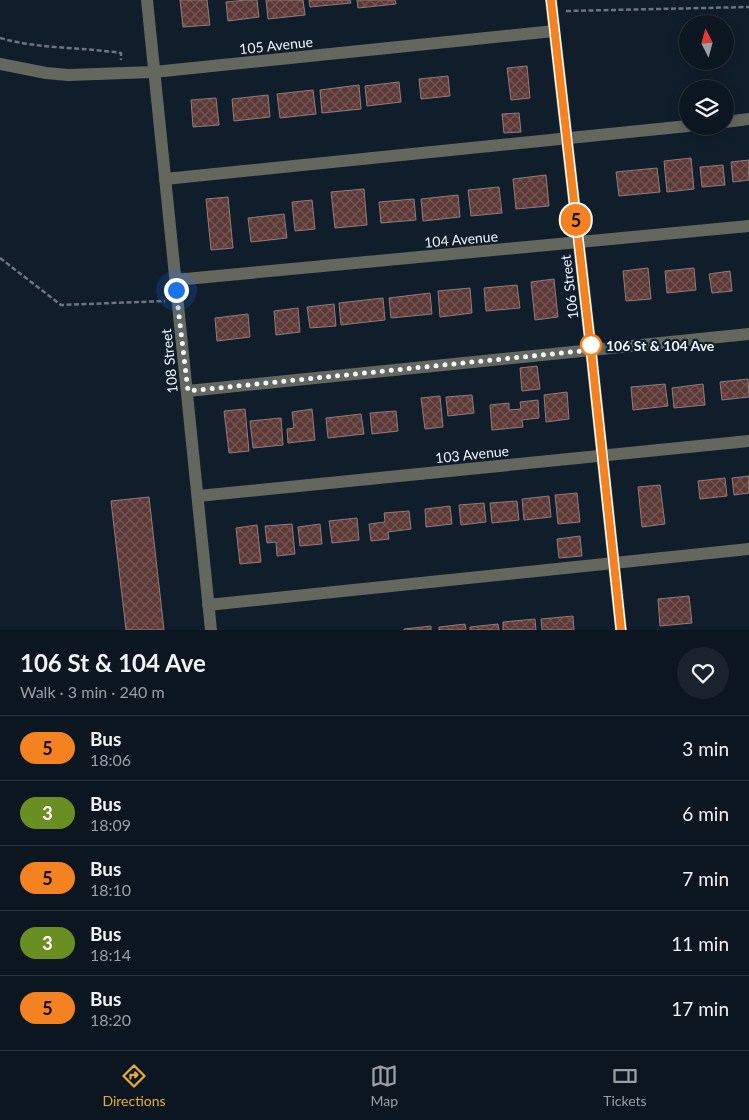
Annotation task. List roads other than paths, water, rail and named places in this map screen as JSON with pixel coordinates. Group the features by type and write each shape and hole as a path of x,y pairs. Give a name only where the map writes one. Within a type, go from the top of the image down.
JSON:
{"street":[{"name":"108 Street","path":"147,0 211,630"},
{"name":"106 Street","path":"552,6 621,630"},
{"name":"105 Avenue","path":"0,64 46,73 68,75 122,74 554,31"},
{"path":"734,121 749,119"},
{"path":"165,179 679,127"},
{"name":"104 Avenue","path":"175,280 749,226"},
{"path":"188,391 749,334"},
{"name":"103 Avenue","path":"198,496 749,441"},
{"path":"208,605 749,549"}],"place":[{"name":"106 St & 104 Ave","path":"591,345"}]}
